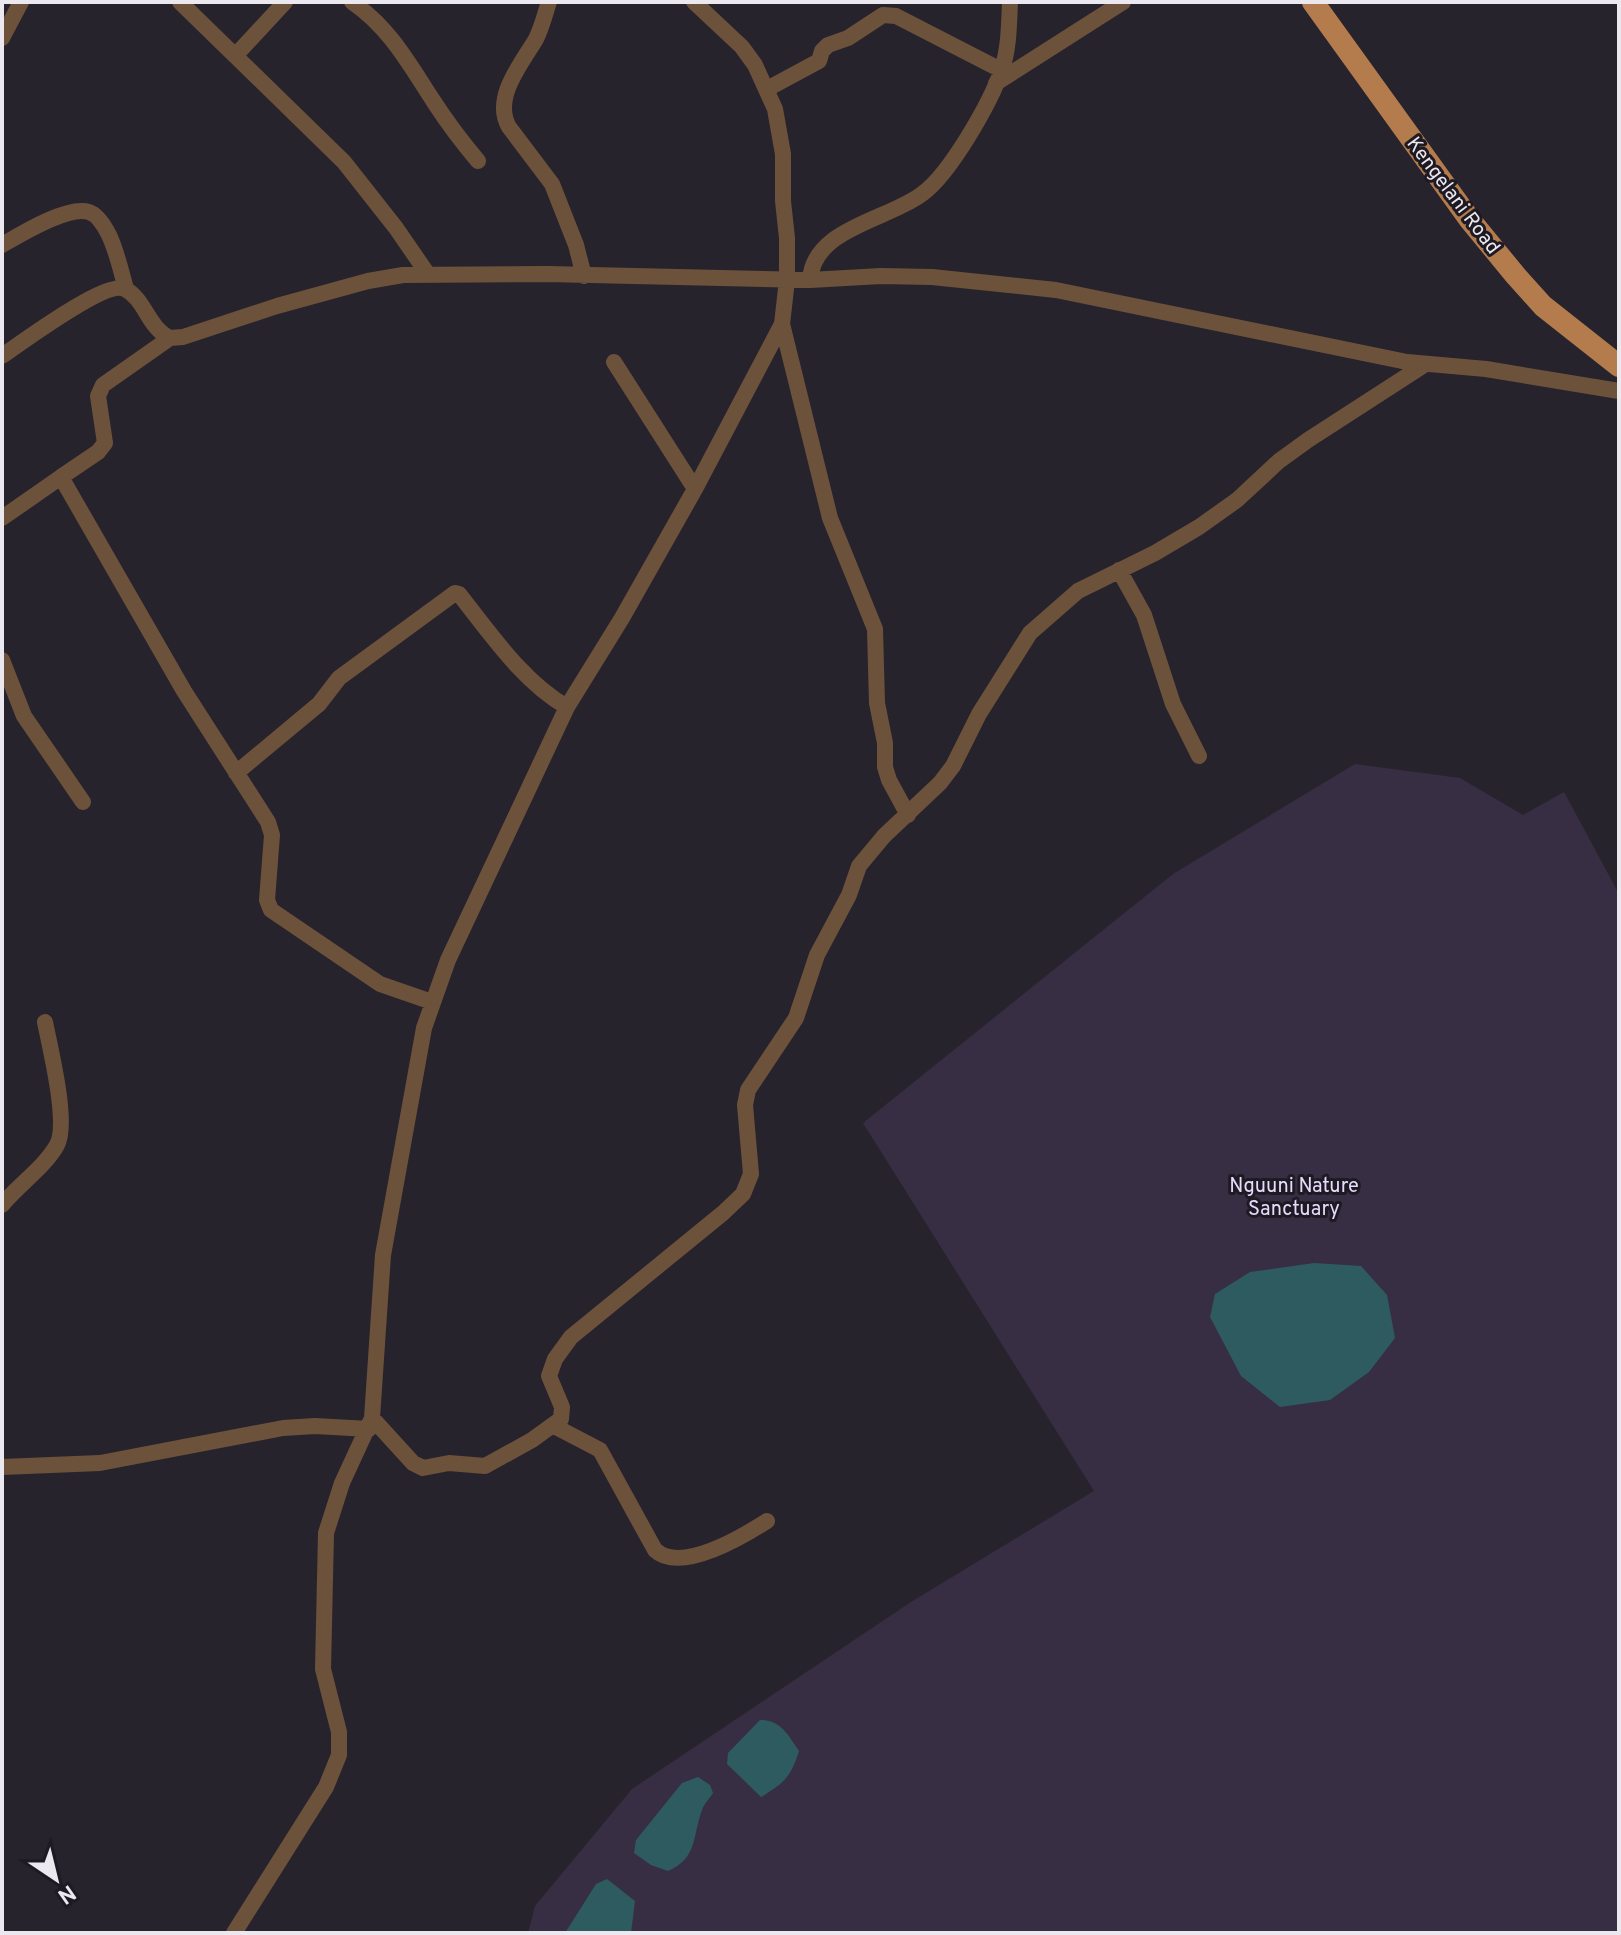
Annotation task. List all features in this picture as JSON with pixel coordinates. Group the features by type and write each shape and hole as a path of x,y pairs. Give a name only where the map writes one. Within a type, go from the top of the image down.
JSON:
{"main road":[{"name":"Kengelani Road","path":"1313,2 1470,220 1516,276 1543,306 1619,366"}],"street":[{"path":"3,34 21,2"},
{"path":"180,2 344,162 427,273"},
{"path":"235,56 285,2"},
{"path":"352,2 382,26 400,48 433,101 478,161"},
{"path":"549,2 536,39 511,82 504,117 552,184 576,245 584,276"},
{"path":"694,2 742,47 755,65 775,109 783,154 787,280 782,324 830,518 875,629 877,703 885,743 885,767 908,815"},
{"path":"810,280 814,260 841,235 910,202 936,181 953,160 999,77 1007,47 1010,2"},
{"path":"999,77 1123,2"},
{"path":"767,89 803,72 819,61 826,46 848,38 883,15 896,16 999,77"},
{"path":"2,245 51,220 73,212 88,211 98,218 109,234 126,289 154,327 170,338 183,337 277,306 368,281 427,273 787,280 932,277 1056,290 1127,307 1424,365 1486,369 1619,391"},
{"path":"2,356 106,290 117,287 126,289"},
{"path":"234,1933 326,1787 339,1755 339,1732 323,1669 326,1533 342,1483 370,1424 383,1255 411,1087 432,1002 448,960 567,707 695,489 782,324"},
{"path":"2,518 98,452 105,443 99,389 170,338"},
{"path":"614,362 695,489"},
{"path":"2,1467 100,1463 283,1428 370,1424 413,1463 423,1468 455,1463 485,1466 554,1426 563,1414 549,1376 555,1359 571,1337 723,1213 749,1184 752,1162 745,1105 748,1090 796,1018 817,955 849,895 859,866 869,851 940,783 953,766 979,714 1030,633 1066,600 1199,527 1237,500 1295,449 1424,365"},
{"path":"61,477 184,691 268,822 272,835 267,887 271,910 380,984 432,1002"},
{"path":"1119,570 1144,615 1173,704 1199,756"},
{"path":"236,773 319,704 339,678 455,593 533,683 567,707"},
{"path":"2,660 24,716 83,802"},
{"path":"2,1205 51,1153 61,1134 60,1109 45,1022"},
{"path":"554,1426 600,1450 655,1550 662,1556 677,1559 712,1550 740,1538 767,1521"}],"green space":[{"name":"Nguuni Nature Sanctuary","path":"1355,764 1460,778 1523,815 1564,792 1619,894 1619,1933 528,1933 535,1906 632,1789 911,1602 1094,1491 863,1123 1173,874"}],"water":[{"path":"1314,1263 1361,1266 1387,1295 1395,1338 1369,1372 1330,1400 1280,1407 1241,1376 1210,1317 1215,1294 1250,1272"},
{"path":"760,1720 779,1726 799,1751 786,1778 761,1797 727,1764 728,1753"},
{"path":"698,1777 710,1785 713,1793 702,1810 689,1853 678,1866 668,1871 651,1865 634,1853 636,1840 682,1783"},
{"path":"607,1879 635,1901 631,1933 565,1933 596,1884"}]}
